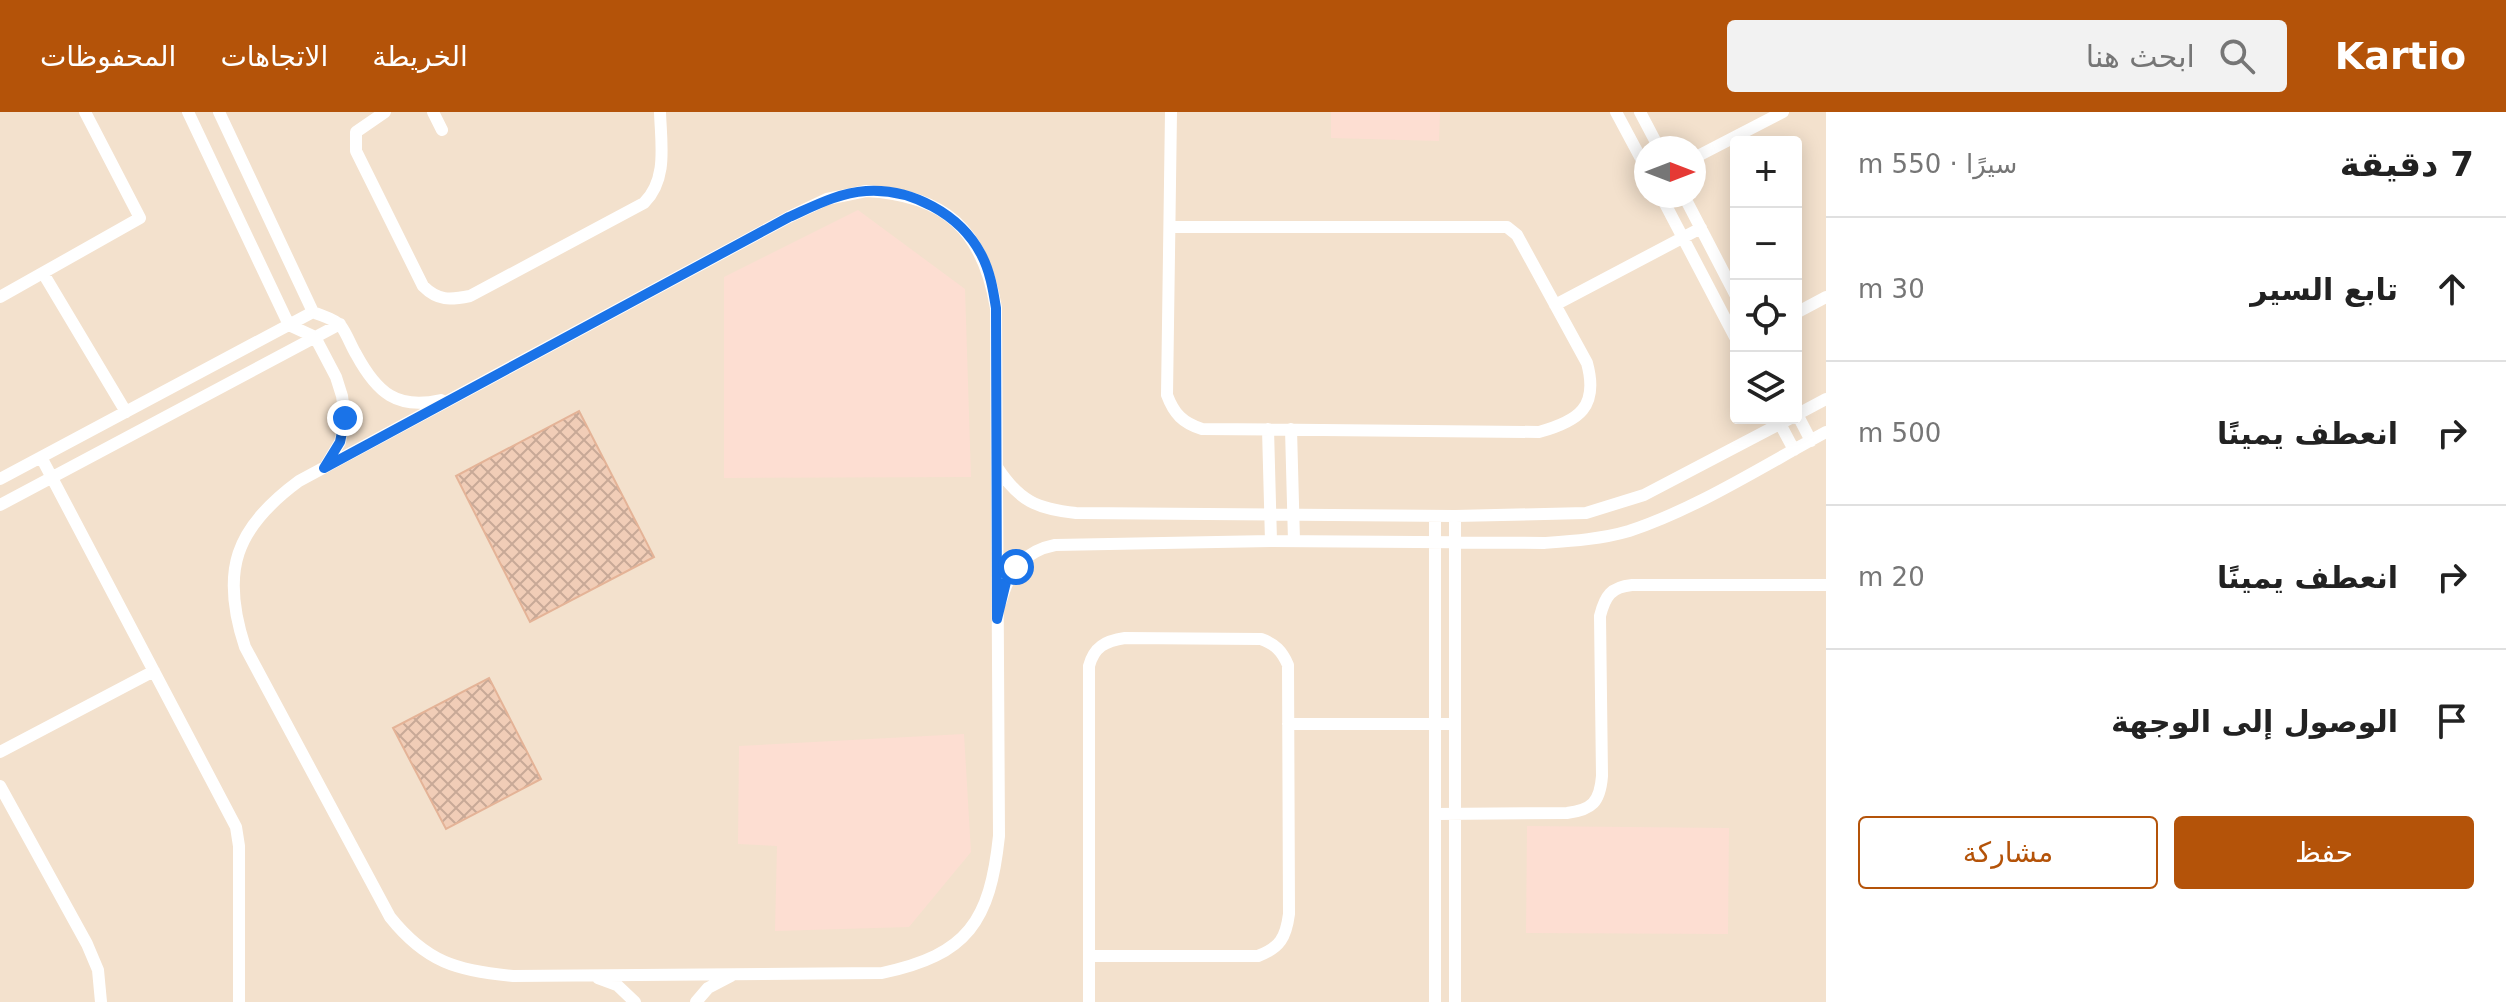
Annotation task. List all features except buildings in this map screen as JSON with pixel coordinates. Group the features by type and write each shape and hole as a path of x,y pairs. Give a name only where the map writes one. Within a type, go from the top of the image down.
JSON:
{"street":[{"path":"0,297 140,218 85,112"},
{"path":"188,112 289,325 315,337 336,377 345,418 340,442 324,468"},
{"path":"219,112 313,312 340,324 361,364 384,393 419,405 456,397"},
{"path":"385,112 356,132 356,151 423,286 433,295 453,299 470,296 644,203 654,193 660,179 660,112"},
{"path":"433,112 442,130"},
{"path":"1170,227 1507,227 1517,235 1587,363 1592,380 1586,409 1554,428 1539,432 1202,429 1189,424 1171,407 1167,395 1171,112"},
{"path":"1616,112 1634,146"},
{"path":"1640,112 1653,136"},
{"path":"1706,152 1783,112"},
{"path":"866,191 896,193 944,212 964,230 981,252 990,275 996,308 996,466 999,836 995,870 988,897 975,924 960,941 937,957 882,973 513,976 481,973 440,961 423,952 407,939 390,917 245,647 236,620 233,598 239,548 259,515 299,481 827,199 866,191"},
{"path":"1667,208 1730,328"},
{"path":"1690,208 1730,284"},
{"path":"1555,305 1701,228"},
{"path":"43,273 126,412"},
{"path":"1802,310 1826,297"},
{"path":"0,479 313,312"},
{"path":"0,505 340,324"},
{"path":"1802,411 1826,399"},
{"path":"996,466 1010,487 1021,496 1051,510 1076,513 1435,516 1586,513 1620,504 1685,474 1777,424"},
{"path":"1791,424 1794,450"},
{"path":"1796,424 1811,441"},
{"path":"1268,429 1271,541"},
{"path":"1291,429 1294,541"},
{"path":"997,619 1006,582 1030,553 1042,547 1079,543 1271,541 1556,542 1627,531 1695,502 1826,432"},
{"path":"41,457 236,827 239,846 239,1002"},
{"path":"1435,516 1435,1002"},
{"path":"1455,516 1455,1002"},
{"path":"1435,814 1567,813 1585,811 1593,803 1601,791 1602,776 1600,616 1610,591 1619,586 1632,585 1826,585"},
{"path":"1089,956 1258,956 1274,950 1283,940 1289,914 1288,665 1277,647 1261,639 1125,638 1110,640 1092,654 1089,666 1089,956 1089,1002"},
{"path":"0,752 154,671"},
{"path":"1288,724 1455,724"},
{"path":"0,786 87,944 98,970 101,1002"},
{"path":"696,1002 708,988 735,974"},
{"path":"592,975 617,985 635,1002"}],"shaded area":[{"path":"0,112 1826,112 1826,1002 0,1002"},
{"path":"1331,112 1440,112 1439,141 1331,138"},
{"path":"858,210 965,289 971,477 724,478 724,277"},
{"path":"964,734 971,852 909,927 775,931 777,846 738,844 739,746"},
{"path":"1527,826 1729,828 1728,934 1526,933"}],"route":[{"path":"345,418 340,442 324,468 789,217 827,199 866,191 896,193 944,212 964,230 981,252 990,275 996,308 997,619 1006,582 1016,567"}]}
